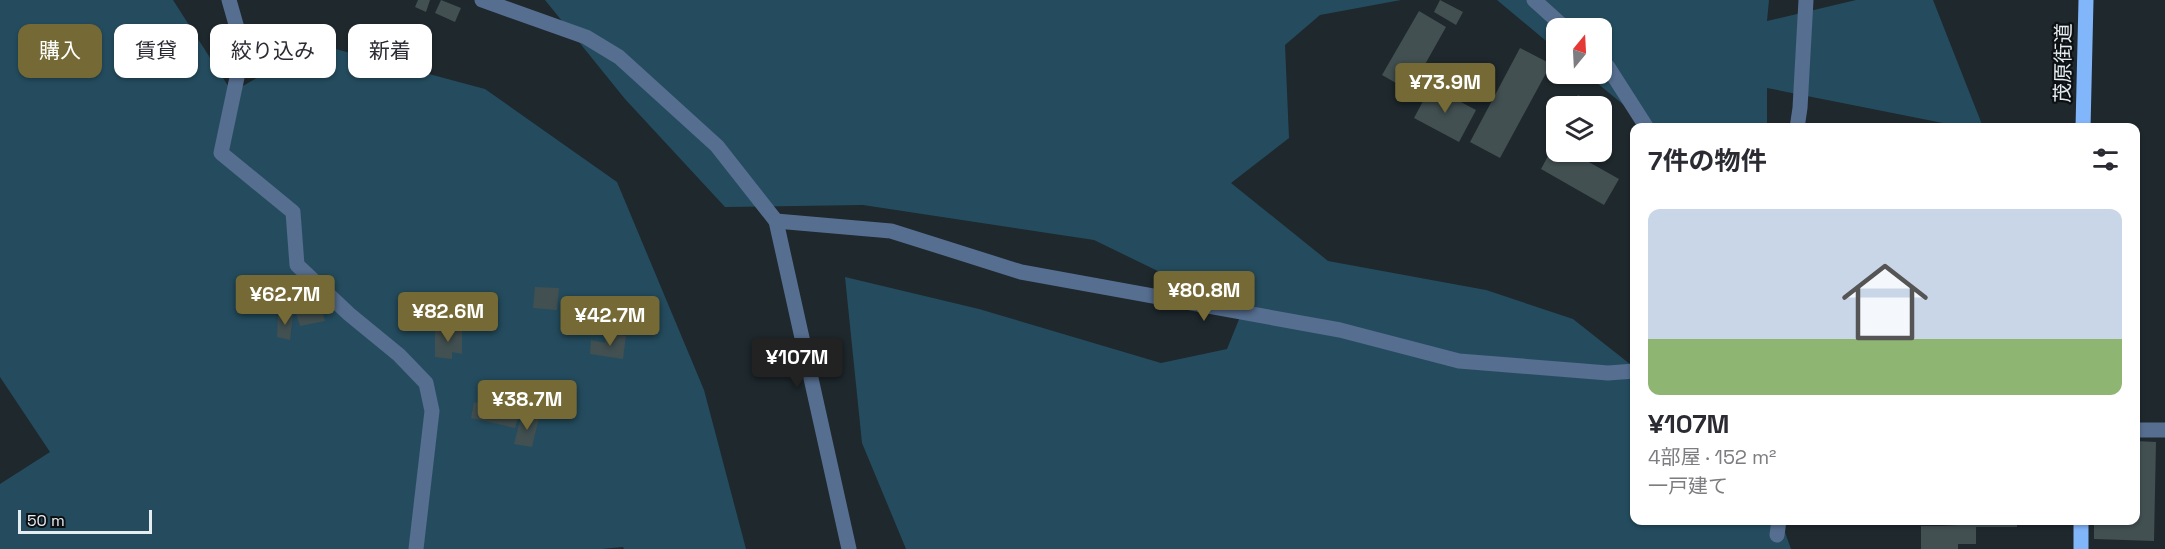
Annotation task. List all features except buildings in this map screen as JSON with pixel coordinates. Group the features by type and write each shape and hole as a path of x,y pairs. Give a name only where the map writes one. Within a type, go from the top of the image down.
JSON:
{"main road":[{"name":"茂原街道","path":"2083,123 2086,0"},
{"path":"2081,525 2081,549"}],"street":[{"path":"229,0 243,48 221,153 293,212 297,265 349,314 399,355 426,383 432,411 416,549"},
{"path":"482,0 585,37 619,57 717,146 776,221 849,549"},
{"path":"1534,0 1554,18"},
{"path":"1798,123 1806,0"},
{"path":"1612,73 1644,123"},
{"path":"776,221 891,231 1021,272 1340,330 1459,362 1608,373 1630,371"},
{"path":"2140,430 2165,430"}],"shaded area":[{"path":"0,0 173,0 188,24 114,24 114,78 198,78 198,39 210,58 210,78 223,78 232,92 257,78 336,78 336,49 348,52 348,78 432,78 432,75 485,89 617,182 704,390 746,549 624,549 623,547 602,549 0,549 0,484 50,452 0,377"},
{"path":"545,0 1401,0 1320,15 1285,45 1289,138 1231,183 1328,261 1486,290 1573,319 1630,364 1630,525 1782,525 1791,549 906,549 862,443 845,277 979,309 1161,363 1227,349 1242,312 1094,240 863,205 725,207 625,99"},
{"path":"1497,0 1769,0 1767,21 1856,0 1933,0 1981,123 1943,123 1767,88 1767,123 1643,123 1598,84 1612,84 1612,18 1546,18 1546,41"}]}
